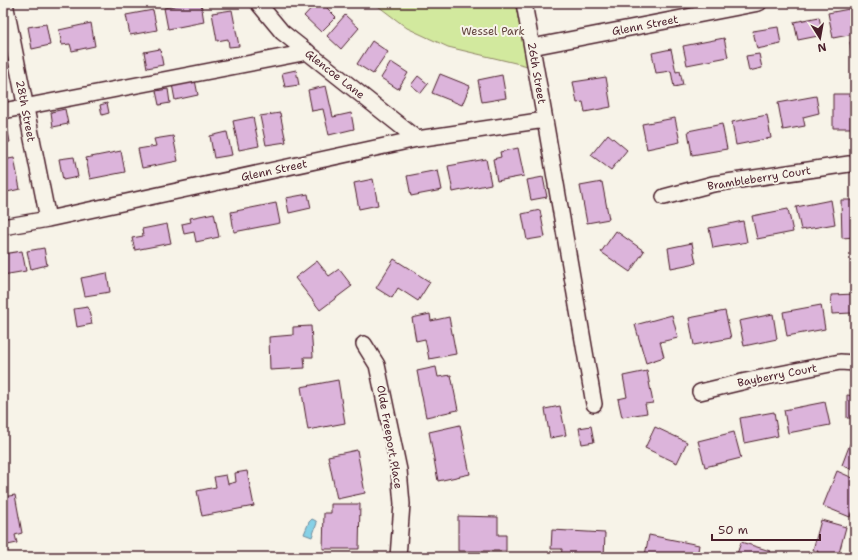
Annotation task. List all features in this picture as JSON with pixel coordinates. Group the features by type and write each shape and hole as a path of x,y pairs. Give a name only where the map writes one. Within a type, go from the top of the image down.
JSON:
{"street":[{"name":"28th Street","path":"5,3 48,219"},
{"name":"Glencoe Lane","path":"258,3 282,32 417,139"},
{"name":"26th Street","path":"524,3 546,120 594,404"},
{"name":"Glenn Street","path":"532,48 758,3"},
{"path":"3,111 308,52"},
{"name":"Glenn Street","path":"3,226 48,219 417,139 546,120"},
{"name":"Brambleberry Court","path":"664,197 713,184 855,164"},
{"name":"Olde Freeport Place","path":"364,344 377,365 399,470 402,504 398,557"},
{"name":"Bayberry Court","path":"700,392 840,362 855,363"}],"green space":[{"name":"Wessel Park","path":"374,3 515,3 528,66 448,47 407,28"}],"water":[{"path":"312,519 317,523 312,537 304,534 309,522"}],"building":[{"path":"188,3 201,3 204,22 168,29 164,8"},
{"path":"292,3 307,3 299,10"},
{"path":"316,3 322,3 336,17 321,32 304,16"},
{"path":"849,9 854,34 833,38 828,13"},
{"path":"153,10 157,30 130,35 126,15"},
{"path":"232,10 239,46 229,47 228,39 217,41 212,13"},
{"path":"345,15 359,28 341,49 327,36"},
{"path":"819,17 823,35 798,40 794,22"},
{"path":"91,23 95,46 72,51 70,44 62,45 59,30"},
{"path":"46,24 50,45 32,49 28,27"},
{"path":"778,27 781,44 757,49 753,31"},
{"path":"724,38 728,57 687,65 683,46"},
{"path":"372,41 388,52 373,74 357,64"},
{"path":"855,41 855,56 852,56 850,42"},
{"path":"160,49 163,65 147,68 144,52"},
{"path":"671,49 676,72 680,71 683,85 674,87 671,71 656,73 652,53"},
{"path":"759,54 762,68 749,71 746,56"},
{"path":"391,62 408,73 398,89 381,78"},
{"path":"296,70 299,85 285,87 282,73"},
{"path":"440,74 470,86 462,105 432,93"},
{"path":"502,75 506,98 482,102 478,80"},
{"path":"418,76 428,84 421,93 411,85"},
{"path":"606,77 611,107 585,112 583,102 577,103 573,82"},
{"path":"195,80 198,95 175,100 172,84"},
{"path":"326,86 333,117 351,113 354,129 329,135 323,109 312,111 308,90"},
{"path":"168,89 170,103 159,105 156,91"},
{"path":"833,94 855,94 855,114 851,114 851,128 833,128"},
{"path":"816,96 819,113 803,117 805,126 783,130 778,103"},
{"path":"107,103 109,113 102,115 100,105"},
{"path":"65,109 68,124 53,127 51,112"},
{"path":"280,113 286,142 266,145 260,116"},
{"path":"767,115 771,138 736,145 732,122"},
{"path":"253,117 259,146 239,150 233,121"},
{"path":"675,118 680,142 647,149 642,124"},
{"path":"6,121 10,142 3,143 3,122"},
{"path":"722,124 727,149 692,155 688,131"},
{"path":"227,132 232,155 214,158 210,136"},
{"path":"608,134 627,150 611,170 591,155"},
{"path":"173,136 178,161 142,168 138,149 156,146 154,139"},
{"path":"518,148 524,176 497,181 493,159 501,157 500,152"},
{"path":"121,151 125,172 90,179 86,158"},
{"path":"74,157 78,177 63,180 59,159"},
{"path":"14,158 20,189 3,193 3,160"},
{"path":"486,159 491,184 453,192 448,166"},
{"path":"438,170 442,190 411,196 407,176"},
{"path":"543,177 547,197 531,200 527,180"},
{"path":"373,179 378,205 359,209 354,183"},
{"path":"602,182 609,219 587,223 580,186"},
{"path":"308,194 311,208 289,213 286,198"},
{"path":"831,200 835,224 801,230 796,207"},
{"path":"841,200 855,200 855,237 842,238"},
{"path":"276,203 280,223 234,232 231,212"},
{"path":"788,209 793,232 757,239 752,216"},
{"path":"540,210 545,237 527,240 522,214"},
{"path":"214,213 219,237 196,242 194,232 184,234 182,224 191,222 190,218"},
{"path":"743,221 747,242 713,248 709,228"},
{"path":"167,224 171,243 135,250 132,238 143,236 142,229"},
{"path":"616,231 644,251 630,272 601,252"},
{"path":"692,243 696,263 671,268 668,248"},
{"path":"44,248 47,265 31,269 27,251"},
{"path":"22,251 26,271 3,275 3,254"},
{"path":"394,259 430,282 418,301 398,288 392,298 376,288"},
{"path":"317,261 329,276 339,269 352,286 320,310 295,278"},
{"path":"107,273 110,292 85,296 81,278"},
{"path":"855,294 855,323 852,323 851,313 832,314 831,295"},
{"path":"821,305 825,329 787,336 783,312"},
{"path":"88,307 92,324 77,327 74,309"},
{"path":"725,311 731,338 694,345 689,318"},
{"path":"430,314 431,321 449,317 456,354 429,359 425,339 416,341 412,318"},
{"path":"773,314 777,339 744,346 739,321"},
{"path":"672,315 678,338 660,342 664,357 646,363 635,325"},
{"path":"311,326 313,357 304,357 305,368 270,370 269,337 293,335 293,327"},
{"path":"436,367 438,377 451,375 458,410 426,417 417,371"},
{"path":"647,371 653,403 645,404 647,413 622,417 618,399 627,397 623,376"},
{"path":"338,380 345,423 308,430 301,387"},
{"path":"847,395 855,396 855,418 847,418"},
{"path":"825,402 830,425 788,433 784,410"},
{"path":"560,406 566,435 550,438 545,409"},
{"path":"774,412 778,436 744,443 740,418"},
{"path":"460,425 470,474 438,481 429,432"},
{"path":"591,426 594,442 582,444 579,428"},
{"path":"655,427 687,442 677,463 645,448"},
{"path":"734,432 741,458 705,467 698,441"},
{"path":"853,436 855,437 855,471 842,465"},
{"path":"357,450 365,493 337,499 328,456"},
{"path":"3,467 6,485 3,485"},
{"path":"247,471 254,506 202,516 197,491 216,487 214,477 226,475 228,484 236,482 235,473"},
{"path":"837,471 855,479 855,506 850,517 823,506"},
{"path":"15,495 22,533 15,535 17,543 3,546 3,497"},
{"path":"331,504 360,504 359,549 323,549 324,513 331,513"},
{"path":"458,516 498,517 498,535 506,535 506,551 458,551"},
{"path":"821,520 846,527 838,557 816,557 818,551 813,550"},
{"path":"552,530 605,533 604,557 561,557 562,549 551,549"},
{"path":"649,535 699,545 697,557 657,557 645,555"},
{"path":"741,542 770,551 768,557 736,557"}]}
